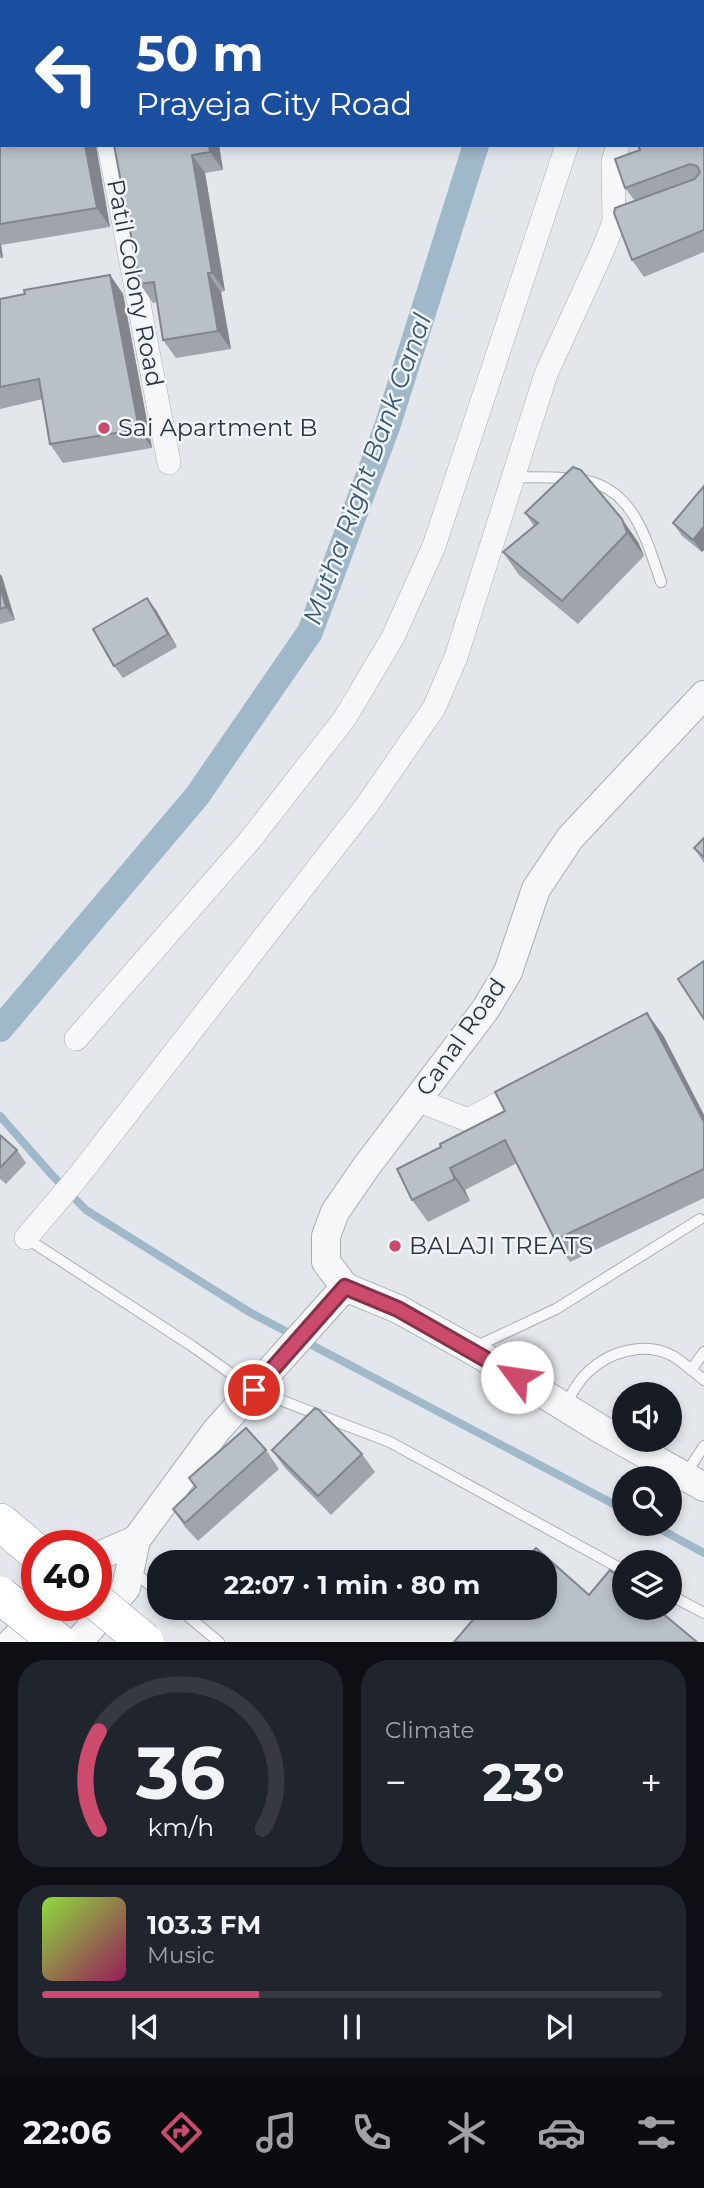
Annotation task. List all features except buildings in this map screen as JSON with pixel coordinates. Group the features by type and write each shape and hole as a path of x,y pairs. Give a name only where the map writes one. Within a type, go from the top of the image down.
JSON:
{"highway":[{"path":"0,1522 21,1540"},
{"path":"0,1595 58,1642"},
{"path":"112,1614 145,1642"}],"street":[{"name":"Patil Colony Road","path":"109,147 169,463"},
{"path":"76,1039 250,840 345,718 393,637 434,546 566,147"},
{"path":"26,1238 77,1178 367,805 434,708 456,657 546,374 619,220 613,162 617,147"},
{"name":"Canal Road","path":"345,1287 326,1262 326,1236 335,1212 485,1010 508,972 536,889 570,838 704,695"},
{"path":"417,1100 468,1120 551,1077"},
{"path":"78,1642 126,1588 136,1540 216,1431 345,1287 398,1309 471,1349 564,1407 694,1481"},
{"path":"112,1550 136,1540"},
{"path":"12,1642 32,1621"}],"lane":[{"path":"512,477 587,481 606,487 632,511 641,527 661,582"},
{"path":"471,1349 556,1309 700,1219"},
{"path":"26,1238 192,1346 254,1390 390,1442 612,1564"},
{"path":"564,1407 587,1372 611,1356 633,1349 655,1349 673,1356 704,1380"},
{"path":"691,1370 704,1352"},
{"path":"694,1481 704,1446"},
{"path":"130,1569 147,1583"},
{"path":"682,1601 704,1613"},
{"path":"192,1620 219,1642"}],"waterway":[{"name":"Mutha Right Bank Canal","path":"0,1029 197,796 310,632 387,427 475,147"},
{"path":"0,1116 86,1210 251,1313 612,1503"},
{"path":"673,1536 704,1553"}],"place":[{"name":"Sai Apartment B","path":"104,428"},
{"name":"BALAJI TREATS","path":"395,1246"}],"route":[{"path":"254,1390 312,1321 345,1287 398,1309 517,1377"}]}
